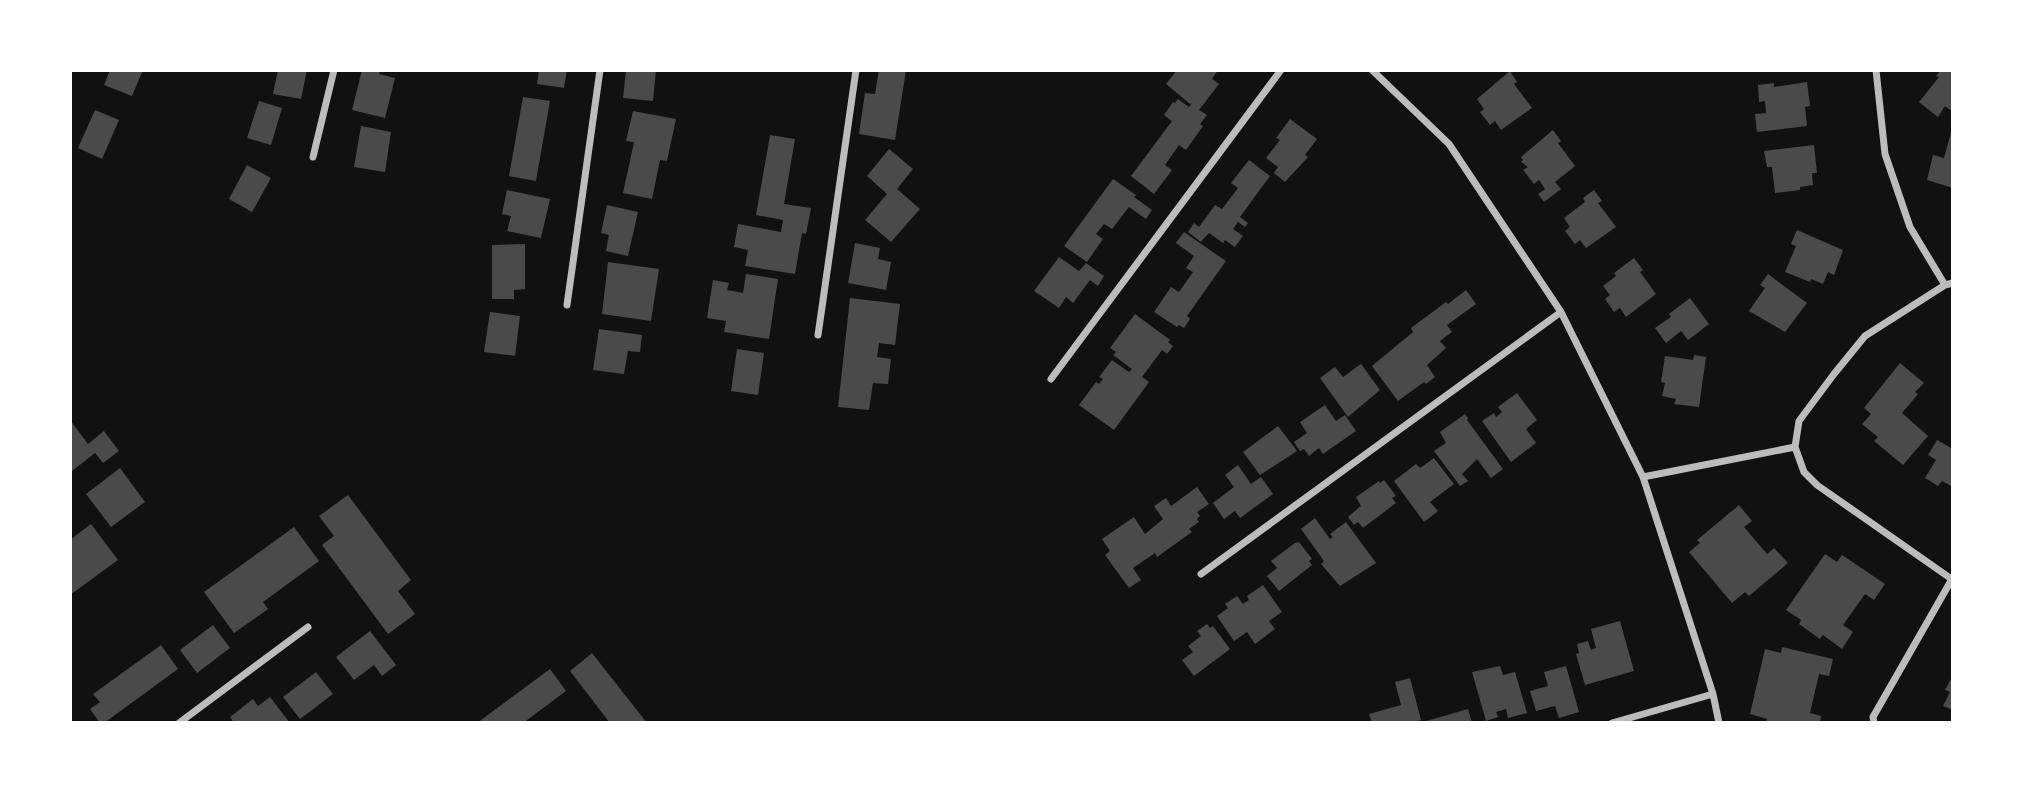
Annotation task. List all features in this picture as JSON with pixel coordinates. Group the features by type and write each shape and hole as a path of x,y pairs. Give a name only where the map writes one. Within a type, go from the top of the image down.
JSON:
{"street":[{"path":"313,157 334,70"},
{"path":"567,305 600,70"},
{"path":"818,335 856,70"},
{"path":"1051,379 1281,70"},
{"path":"1373,70 1448,144 1561,312 1643,477 1713,694 1719,723"},
{"path":"1874,723 1873,716 1953,579 1817,485 1804,472 1795,447 1799,421 1865,336 1949,284 1910,227 1885,154 1876,70"},
{"path":"1201,574 1561,312"},
{"path":"1643,477 1795,447"},
{"path":"179,723 308,627"},
{"path":"1612,723 1713,694"}],"building":[{"path":"110,70 143,70 132,96 104,85"},
{"path":"278,70 307,70 301,99 273,94"},
{"path":"362,70 381,70 379,74 395,78 385,118 352,110"},
{"path":"539,70 567,70 564,88 537,84"},
{"path":"626,70 656,70 653,101 623,98"},
{"path":"879,70 906,70 895,140 859,134 865,93 875,94"},
{"path":"1177,70 1218,70 1212,79 1219,84 1199,110 1207,115 1200,124 1203,126 1186,150 1179,145 1165,165 1172,170 1154,194 1131,176 1172,121 1164,115 1173,102 1178,99 1189,107 1192,103 1166,84"},
{"path":"1941,70 1953,70 1953,112 1945,106 1938,117 1919,102 1939,77 1936,76"},
{"path":"1510,71 1517,82 1514,84 1532,108 1501,130 1495,121 1490,125 1480,112 1484,109 1477,99"},
{"path":"1807,82 1810,106 1805,107 1807,126 1757,132 1755,114 1766,113 1765,101 1759,102 1758,85 1774,83 1774,87"},
{"path":"523,97 550,101 536,181 509,176"},
{"path":"259,101 282,108 271,145 247,138"},
{"path":"95,110 119,120 102,159 78,148"},
{"path":"633,111 676,119 667,161 660,160 652,199 623,193 634,142 626,141"},
{"path":"1290,119 1317,139 1305,155 1308,157 1285,182 1274,173 1278,167 1266,158 1280,140 1276,138"},
{"path":"361,126 391,132 385,172 354,167"},
{"path":"1952,129 1953,188 1927,180 1933,155 1944,158"},
{"path":"1553,130 1561,141 1558,143 1575,166 1555,182 1561,189 1544,202 1538,194 1545,189 1539,180 1534,184 1523,170 1528,167 1521,162 1521,157"},
{"path":"770,135 795,139 784,204 811,208 806,234 802,233 795,274 745,266 748,250 734,247 738,224 781,232 783,220 756,215"},
{"path":"1814,145 1817,173 1812,173 1813,185 1800,187 1800,190 1775,193 1772,167 1767,167 1764,151"},
{"path":"889,149 913,169 897,189 920,209 891,242 865,220 887,194 867,176"},
{"path":"1249,160 1270,176 1240,217 1248,223 1245,227 1238,222 1233,229 1243,236 1235,247 1225,240 1223,243 1209,233 1201,242 1188,232 1194,223 1199,227 1215,205 1222,209 1238,188 1231,183"},
{"path":"247,165 271,178 252,212 229,199"},
{"path":"1113,179 1152,210 1146,219 1129,207 1112,229 1104,224 1096,234 1103,239 1087,262 1064,246"},
{"path":"507,190 550,199 541,238 507,231 511,216 502,214"},
{"path":"1594,190 1602,201 1598,203 1616,227 1586,248 1580,240 1575,244 1565,231 1570,227 1564,218 1585,202 1583,198"},
{"path":"607,205 638,212 628,256 606,251 609,235 601,233"},
{"path":"1797,230 1843,250 1834,275 1828,272 1823,284 1785,272 1796,246 1791,244"},
{"path":"1184,232 1226,261 1187,316 1190,319 1184,328 1179,325 1177,327 1154,312 1171,287 1179,292 1193,272 1186,268 1194,256 1176,243"},
{"path":"855,243 880,248 878,259 891,262 886,290 848,283"},
{"path":"525,244 525,289 514,290 514,299 492,299 492,245"},
{"path":"1059,257 1079,271 1086,263 1104,276 1098,286 1090,280 1073,303 1066,297 1059,308 1034,291"},
{"path":"1634,258 1643,270 1640,272 1656,294 1626,317 1620,308 1614,312 1605,299 1610,295 1603,286 1616,276 1614,273"},
{"path":"608,262 659,269 651,321 602,314"},
{"path":"746,274 778,279 769,339 724,332 726,321 707,318 713,280 729,283 727,290 743,293"},
{"path":"1768,274 1807,303 1785,332 1749,311 1765,288 1760,285"},
{"path":"1466,290 1476,304 1447,325 1452,332 1440,341 1446,348 1427,365 1435,377 1398,401 1372,366 1413,332 1411,328"},
{"path":"850,298 900,304 895,345 879,343 877,357 891,359 888,384 873,383 869,410 838,407"},
{"path":"1690,298 1709,324 1688,340 1681,331 1666,343 1655,328"},
{"path":"490,312 520,316 515,356 484,352"},
{"path":"1135,314 1170,340 1168,342 1173,346 1167,354 1162,350 1142,377 1149,382 1114,430 1079,405 1096,382 1099,384 1103,379 1099,377 1112,360 1129,372 1132,369 1113,355 1116,352 1110,348"},
{"path":"599,329 642,335 640,352 628,351 624,374 593,370"},
{"path":"737,349 764,353 758,395 731,391"},
{"path":"1694,355 1706,357 1699,407 1674,404 1676,399 1662,396 1665,356 1693,360"},
{"path":"1900,363 1924,383 1902,413 1928,436 1903,465 1874,441 1878,437 1862,424 1871,414 1864,408"},
{"path":"1361,364 1380,390 1348,417 1320,378 1335,367 1343,377"},
{"path":"1517,393 1537,420 1526,429 1536,443 1511,462 1482,421 1494,413 1496,417 1502,412 1498,407"},
{"path":"1325,405 1336,421 1345,415 1356,431 1323,454 1319,448 1309,456 1304,449 1300,451 1294,442 1307,433 1300,422"},
{"path":"1465,414 1503,469 1491,478 1477,459 1462,474 1468,481 1460,486 1434,451 1446,443 1440,432"},
{"path":"70,420 88,444 104,431 119,451 103,463 95,453 72,471"},
{"path":"1278,426 1297,451 1260,475 1243,452"},
{"path":"1937,440 1953,449 1953,487 1942,481 1938,486 1925,478 1936,460 1928,455"},
{"path":"1434,458 1454,484 1430,502 1438,511 1424,522 1394,481 1416,464 1420,468"},
{"path":"1238,465 1251,484 1261,477 1273,494 1240,518 1235,511 1224,519 1213,503 1234,487 1225,475"},
{"path":"120,468 145,502 111,527 86,494"},
{"path":"1384,480 1396,496 1392,498 1396,503 1363,528 1358,522 1354,525 1348,517 1361,506 1356,497"},
{"path":"1197,487 1209,504 1197,512 1200,516 1197,519 1199,522 1189,529 1192,532 1157,557 1155,553 1133,568 1141,580 1129,588 1105,555 1110,551 1102,539 1134,517 1145,534 1163,519 1154,506 1166,498 1171,506"},
{"path":"348,495 411,580 398,591 415,614 388,634 322,545 334,536 319,516"},
{"path":"1739,505 1752,521 1744,527 1767,554 1774,548 1788,563 1749,596 1745,592 1732,603 1689,552 1700,543 1697,540"},
{"path":"1315,518 1330,539 1333,537 1330,534 1346,522 1376,563 1340,586 1321,564 1324,561 1301,529"},
{"path":"91,524 118,560 70,595 70,540"},
{"path":"294,527 319,561 263,602 268,609 234,633 204,592"},
{"path":"1299,542 1312,559 1309,561 1312,565 1279,591 1267,576 1277,568 1271,561"},
{"path":"1825,554 1837,562 1842,555 1885,584 1874,600 1865,594 1843,625 1853,632 1842,649 1823,635 1820,639 1799,624 1801,620 1786,610"},
{"path":"1263,585 1282,612 1269,621 1275,629 1255,644 1247,632 1234,641 1217,616 1228,608 1225,604 1237,596 1243,604 1249,600 1247,596"},
{"path":"1620,621 1634,671 1585,685 1576,654 1579,653 1577,644 1588,641 1591,650 1596,648 1591,629"},
{"path":"1207,624 1210,628 1213,626 1230,649 1194,676 1182,660 1193,652 1188,646 1201,636 1197,631"},
{"path":"213,625 230,648 197,673 180,650"},
{"path":"370,631 396,665 382,676 374,665 354,680 336,657"},
{"path":"161,645 178,669 104,723 100,723 90,709 100,702 93,694"},
{"path":"1782,647 1833,659 1829,676 1819,674 1810,713 1821,716 1820,723 1766,723 1767,719 1750,714 1765,649 1781,653"},
{"path":"592,653 647,723 610,723 570,671"},
{"path":"1500,666 1503,675 1515,672 1527,713 1508,718 1506,709 1496,712 1498,717 1486,721 1472,672"},
{"path":"1566,666 1579,712 1559,718 1555,706 1536,711 1530,691 1548,686 1544,672"},
{"path":"550,669 566,691 523,723 477,723"},
{"path":"316,672 333,694 300,719 283,697"},
{"path":"1953,675 1953,710 1943,706 1950,692 1945,690"},
{"path":"1410,678 1421,720 1409,723 1372,723 1369,714 1401,705 1395,682"},
{"path":"270,697 290,723 234,723 230,717 253,699 258,706"},
{"path":"1468,709 1472,723 1423,723 1423,722"}]}
